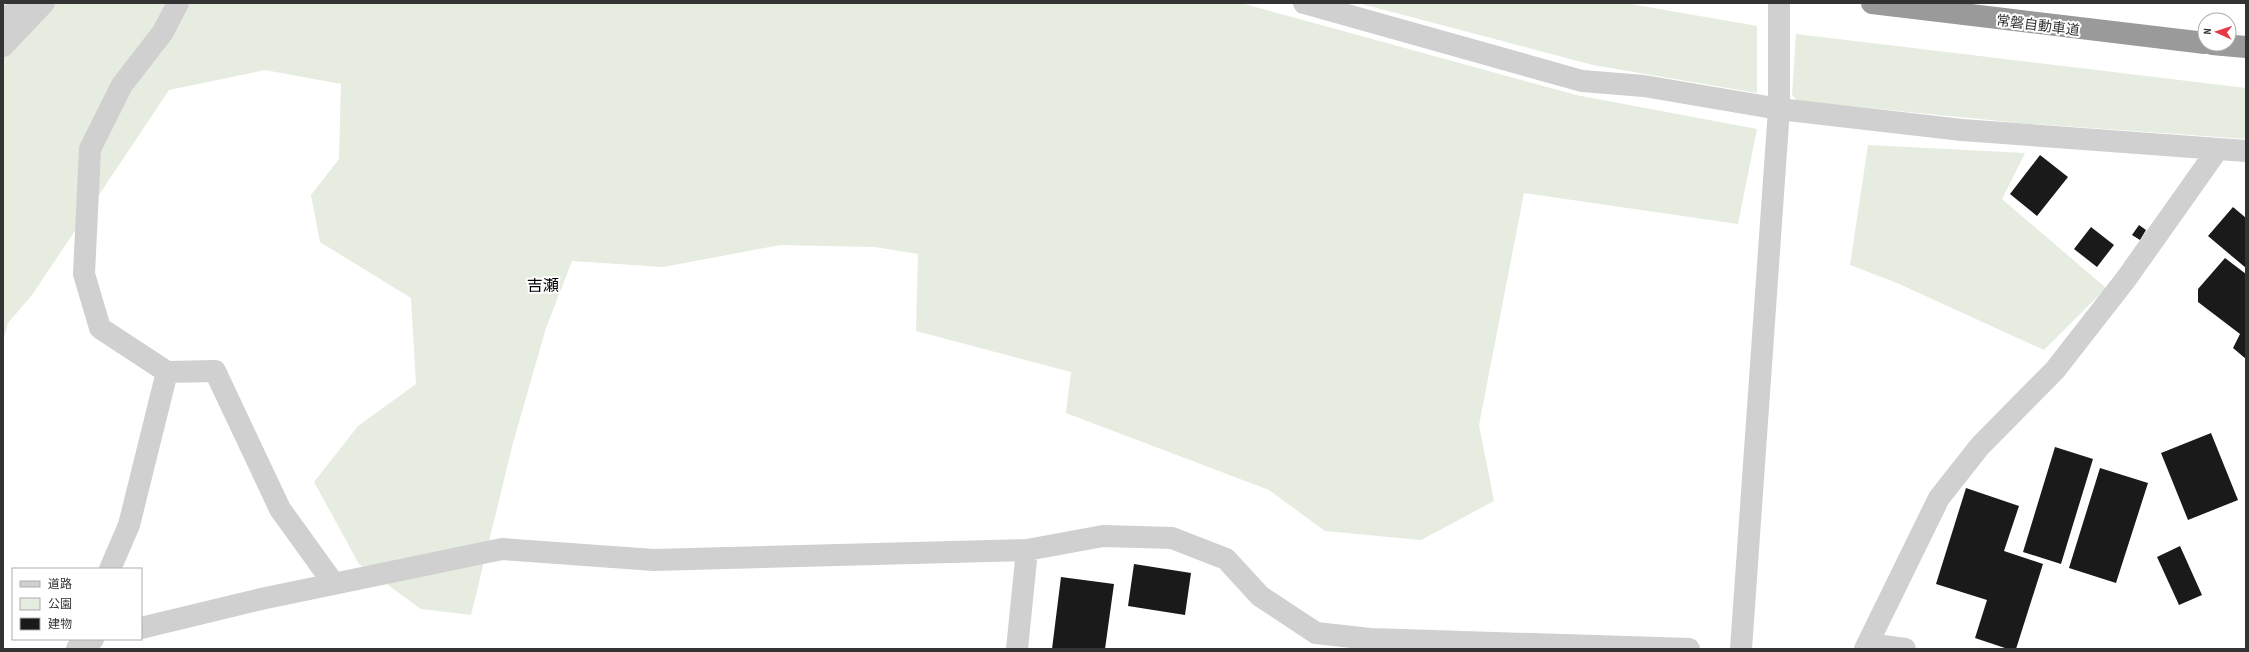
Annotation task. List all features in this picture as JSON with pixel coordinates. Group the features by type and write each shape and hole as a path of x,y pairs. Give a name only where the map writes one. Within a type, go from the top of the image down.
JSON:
{"highway":[{"name":"常磐自動車道","path":"1872,3 2197,42"}],"street":[{"path":"3,18 41,3"},
{"path":"3,46 44,3"},
{"path":"178,3 164,32 122,85 90,149 84,274 100,328 167,372 215,371 280,509 334,584"},
{"path":"1304,3 1582,82 1644,86 1779,100 1962,130 2246,151"},
{"path":"1741,649 1779,100 1779,3"},
{"path":"1905,649 1867,646 1939,498 1980,446 2060,364 2126,279 2218,149"},
{"path":"110,568 129,525 167,372"},
{"path":"142,628 334,584 502,549 654,560 1027,550 1103,536 1172,538 1226,559 1260,596 1316,633 1370,639 1689,649"},
{"path":"1017,649 1027,550"}],"green space":[{"path":"3,3 1241,3 1576,95 1757,129 1738,224 1524,193 1479,425 1494,501 1421,540 1325,531 1269,490 1066,413 1071,372 916,331 918,254 875,247 780,245 663,267 572,261 546,328 513,443 471,615 421,609 359,564 314,482 358,426 416,384 411,298 320,242 311,195 339,159 341,84 265,70 169,90 32,295 8,323 3,341"},
{"path":"1358,3 1625,3 1757,26 1757,93 1593,65"},
{"path":"1796,34 2246,88 2246,139 2020,123 1797,101 1792,95"},
{"path":"1868,145 2025,153 2002,199 2106,288 2044,350 1897,283 1850,265"}],"building":[{"path":"2040,155 2068,177 2037,216 2010,194"},
{"path":"2233,207 2246,218 2246,268 2208,236"},
{"path":"2139,225 2146,230 2140,240 2132,235"},
{"path":"2091,227 2114,245 2097,267 2074,249"},
{"path":"2225,258 2246,274 2246,359 2233,348 2240,334 2198,302 2198,289"},
{"path":"2211,433 2238,500 2188,520 2161,453"},
{"path":"2055,447 2093,459 2061,564 2023,552"},
{"path":"2100,468 2148,483 2116,583 2069,568"},
{"path":"1966,488 2019,506 2004,551 2043,564 2016,649 2008,649 1975,638 1987,600 1936,584"},
{"path":"2180,546 2202,595 2179,605 2157,557"},
{"path":"1134,564 1191,573 1185,615 1128,606"},
{"path":"1061,577 1114,584 1105,649 1052,649"}],"district":[{"name":"吉瀬","path":"543,285"}]}
